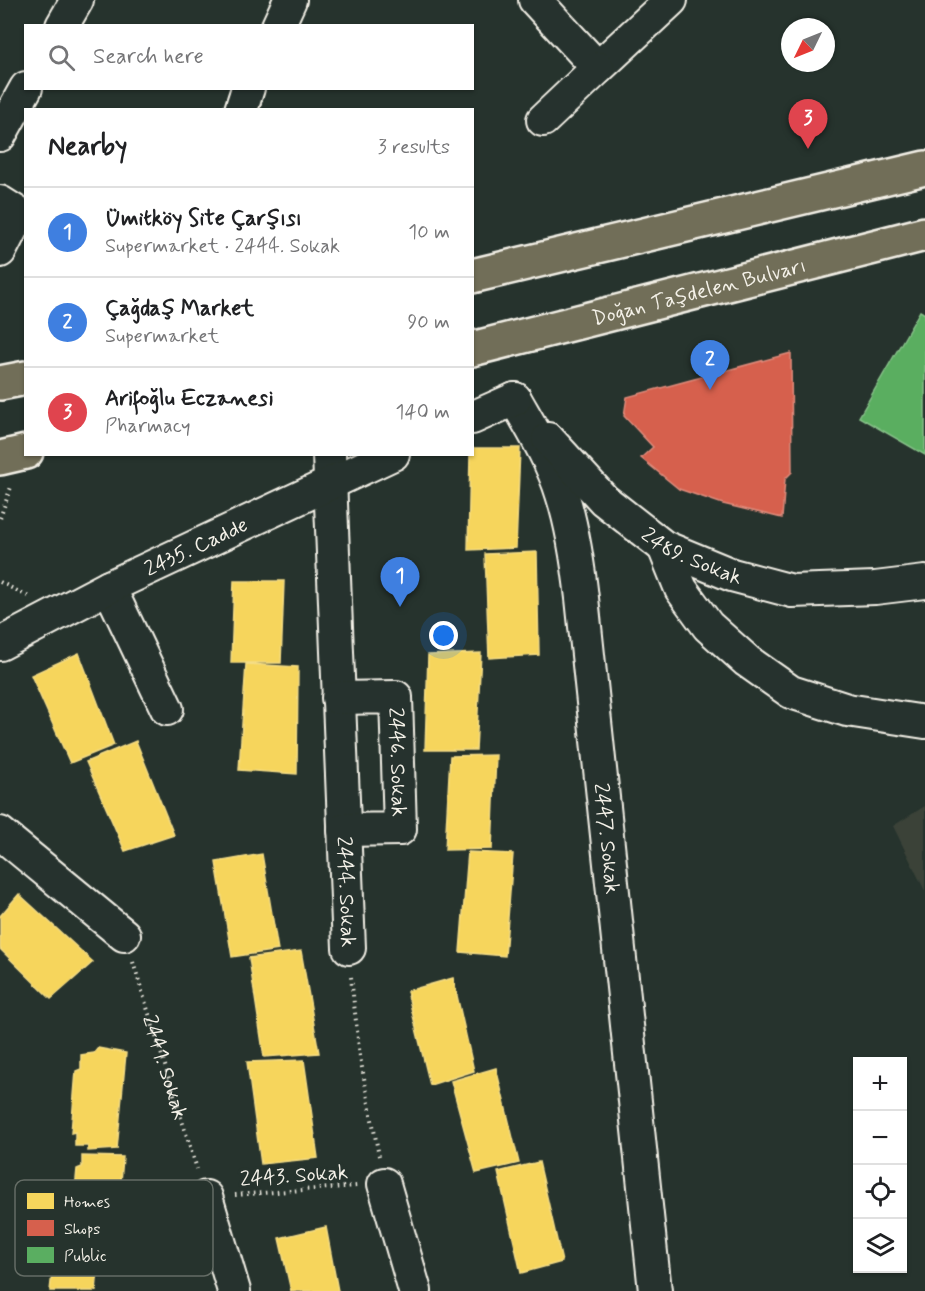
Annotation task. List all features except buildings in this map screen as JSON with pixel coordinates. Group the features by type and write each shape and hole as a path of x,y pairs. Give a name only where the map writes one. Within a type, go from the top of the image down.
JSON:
{"main road":[{"path":"474,276 925,168"},
{"name":"Doğan Taşdelen Bulvarı","path":"474,348 925,234"},
{"path":"0,383 24,378"},
{"path":"0,458 24,452"}],"street":[{"path":"63,24 77,0"},
{"path":"279,24 290,0"},
{"path":"535,0 598,68"},
{"path":"543,120 671,0"},
{"path":"0,135 25,90"},
{"path":"242,108 247,90"},
{"path":"0,202 19,214 0,250"},
{"path":"474,417 515,399"},
{"name":"2489. Sokak","path":"515,399 557,450 604,500 664,547 732,575 792,591 875,588 925,582"},
{"name":"2447. Sokak","path":"515,399 542,447 562,492 575,545 655,1291"},
{"name":"2444. Sokak","path":"313,456 329,469 349,948"},
{"name":"2435. Cadde","path":"0,644 329,469 384,456"},
{"path":"664,547 681,589 708,626 747,661 790,692 847,710 925,722"},
{"path":"109,587 167,709"},
{"name":"2446. Sokak","path":"338,698 396,697 400,829 344,830"},
{"path":"0,833 124,935"},
{"path":"384,1184 416,1291"},
{"path":"213,1220 234,1291"}],"path":[{"name":"2441. Sokak","path":"124,935 201,1180"},
{"name":"2444. Sokak","path":"349,948 356,1032 384,1184"},
{"name":"2443. Sokak","path":"213,1196 384,1184"}],"shaded area":[{"path":"925,806 925,891 893,826"}],"place":[{"name":"Arifoğlu Eczanesi","path":"808,149"},
{"name":"Çağdaş Market","path":"710,390"},
{"name":"Ümitköy Site Çarşısı","path":"400,607"}]}
